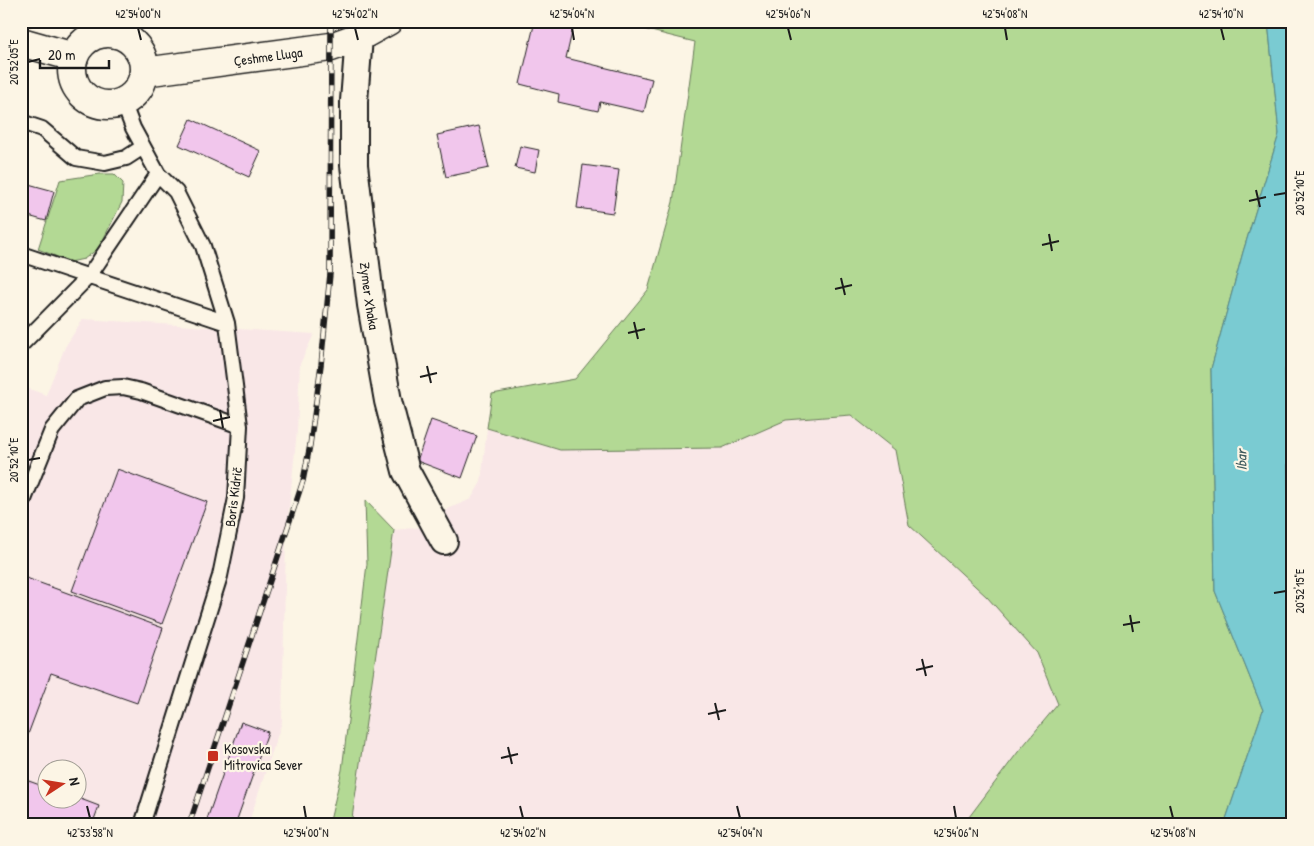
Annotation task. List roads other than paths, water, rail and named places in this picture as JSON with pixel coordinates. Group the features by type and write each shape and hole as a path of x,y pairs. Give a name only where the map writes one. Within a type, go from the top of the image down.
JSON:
{"main road":[{"name":"Çeshme Lluga","path":"144,72 331,47 359,29 388,21"},
{"path":"103,27 112,34 129,40 141,54 144,72 141,84 134,95 123,102 111,105 99,104 90,100 76,86 73,77 72,67 78,49 103,27"},
{"path":"21,42 74,58"}],"street":[{"name":"Zymer Xhaka","path":"359,29 354,101 354,165 371,305 388,401 406,471 444,541"}],"lane":[{"name":"Boris Kidrič","path":"123,102 143,147 158,174 176,192 203,246 227,322 240,426 236,498 220,576 142,825"},
{"path":"21,122 42,129 76,158 105,163 126,158 143,147"},
{"path":"21,345 90,276 158,174"},
{"path":"21,254 227,322"},
{"path":"21,507 52,430 77,399 106,388 123,387 142,391 240,426"}],"water":[{"name":"Ibar","path":"1268,21 1293,21 1293,342 1285,370 1290,550 1293,557 1293,825 1224,825 1263,710 1215,591 1211,369 1243,252 1279,134"}],"railway":[{"path":"189,825 303,481 310,445 321,365 330,274 331,21"}],"place":[{"name":"Kosovska Mitrovica Sever","path":"213,756"}]}
